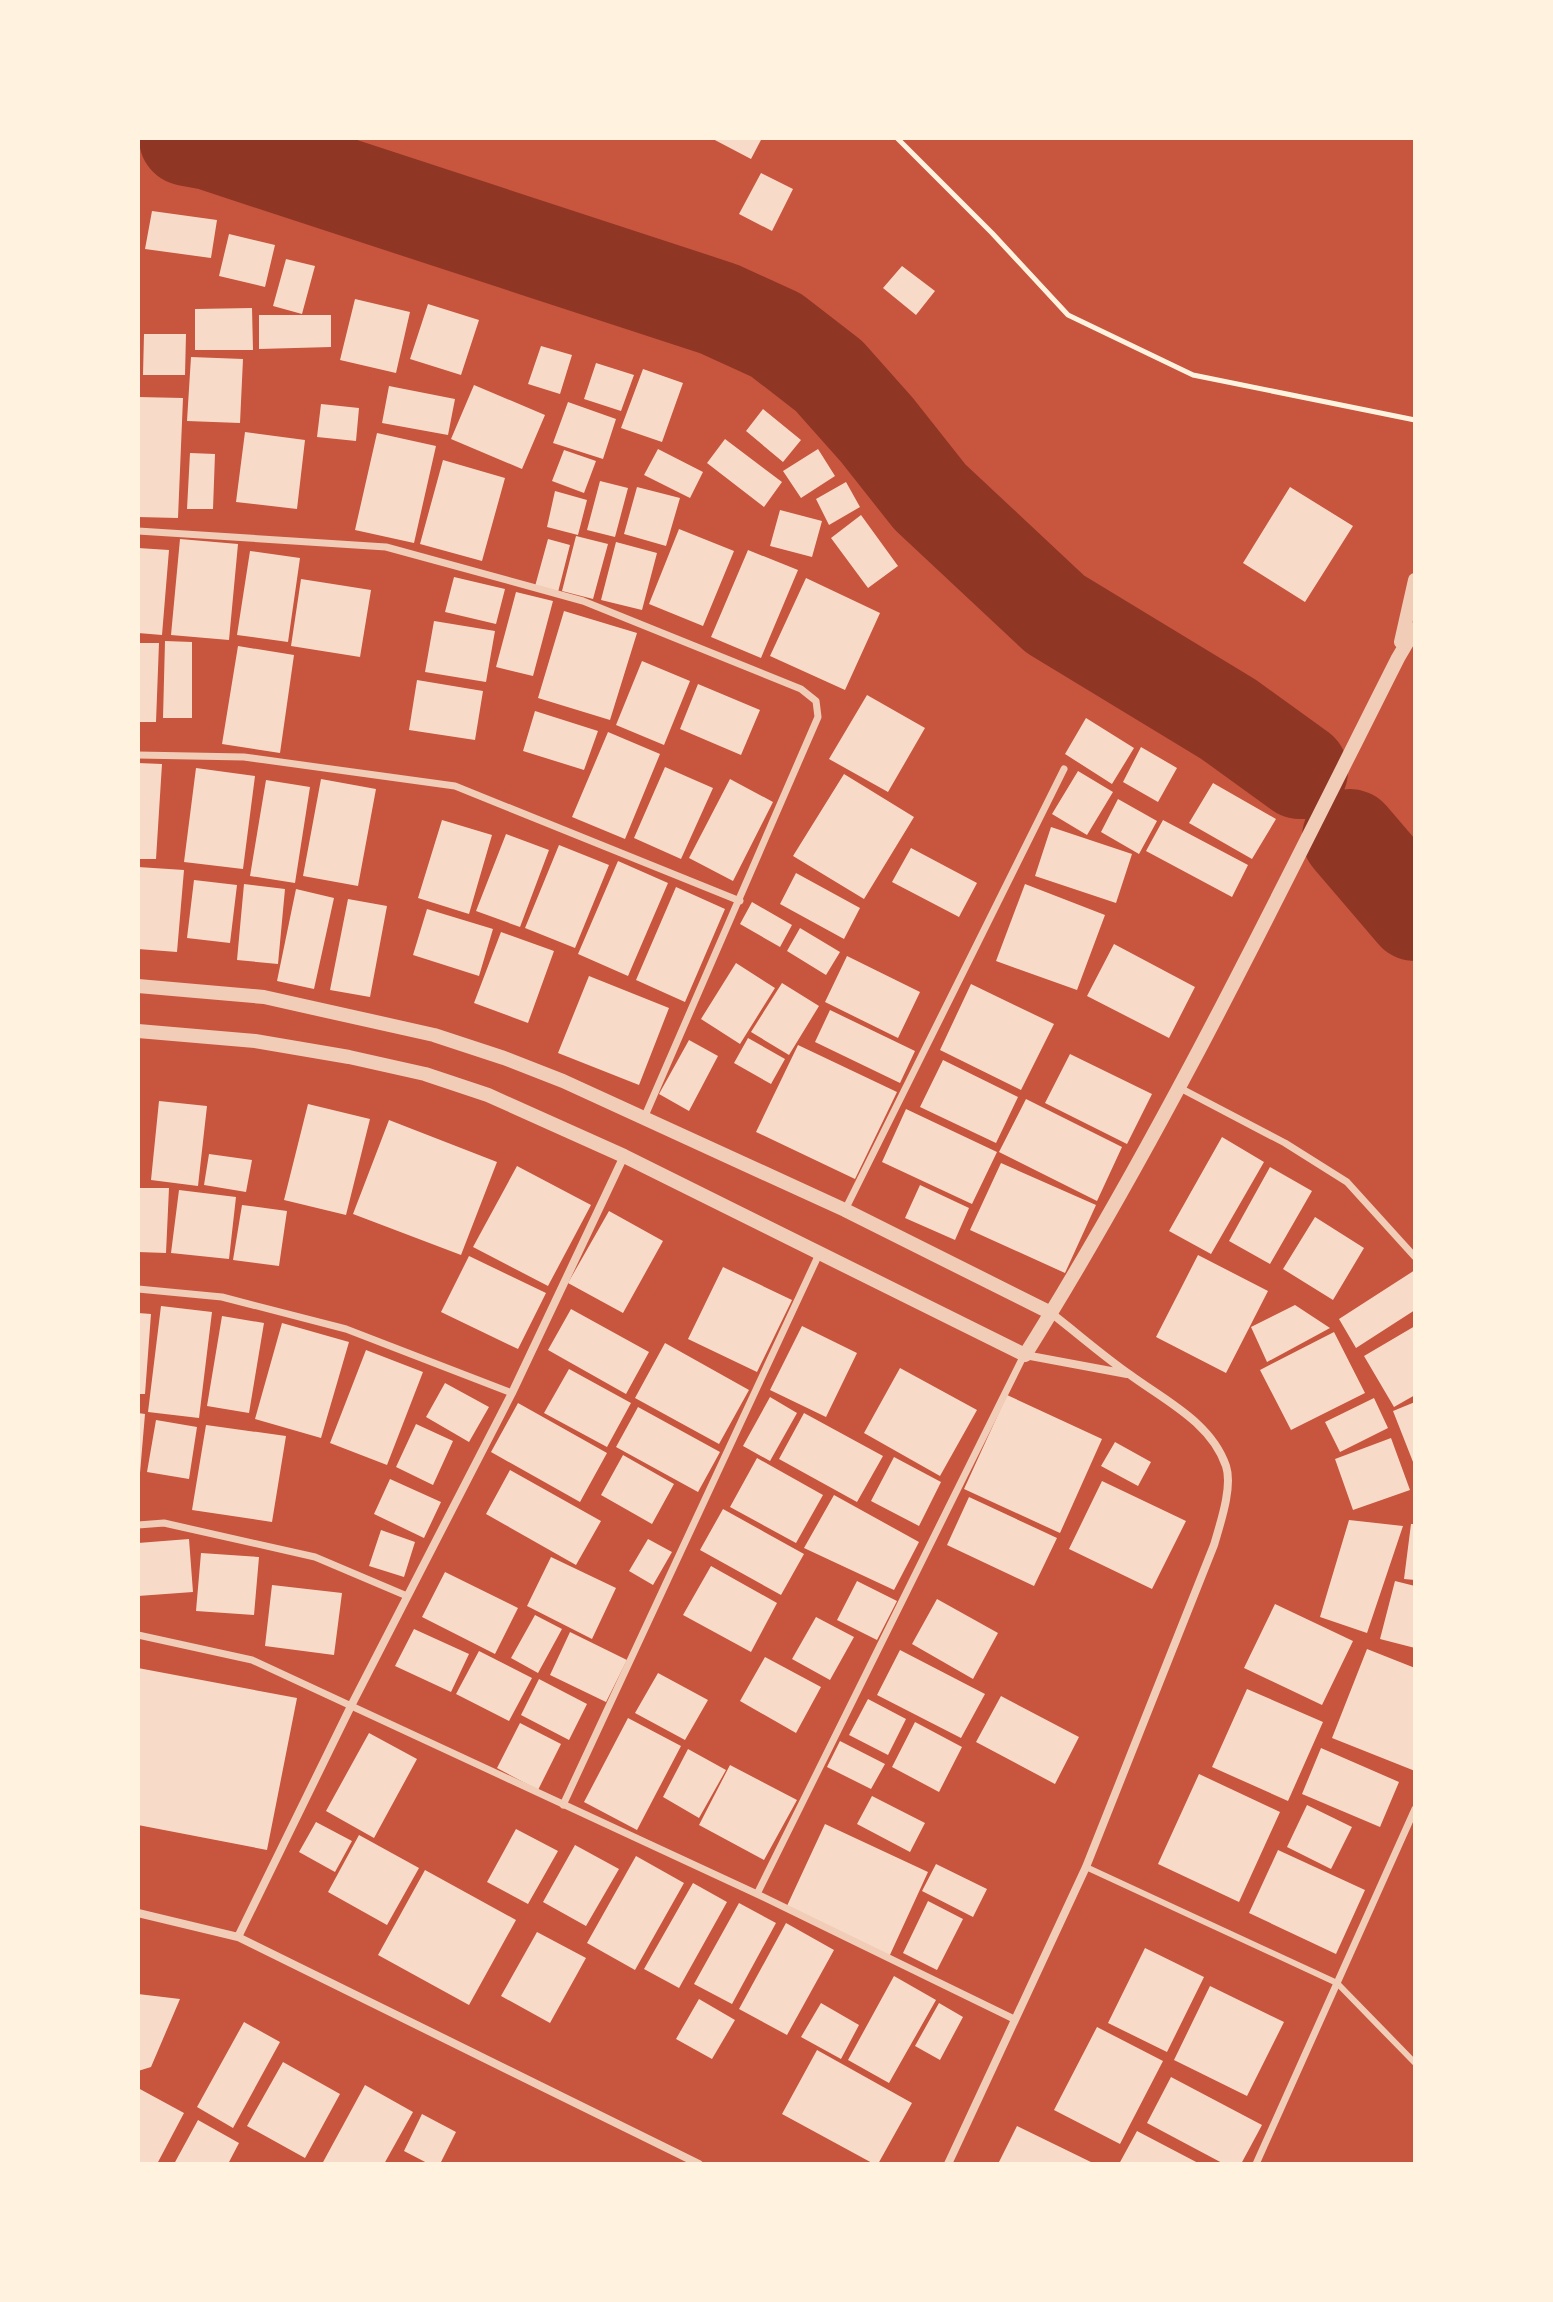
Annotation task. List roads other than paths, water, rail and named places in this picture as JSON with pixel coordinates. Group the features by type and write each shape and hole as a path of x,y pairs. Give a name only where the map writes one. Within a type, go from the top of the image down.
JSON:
{"street":[{"path":"138,531 386,547 583,601 801,689 816,701 818,717 644,1118"},
{"path":"1398,658 1415,580"},
{"path":"757,1894 1025,1355 1180,1088 1415,629"},
{"path":"138,755 244,757 455,786 740,901"},
{"path":"845,1210 1064,769"},
{"path":"138,986 264,997 434,1035 563,1081 845,1210 1051,1313 1128,1374 1182,1411 1211,1437 1227,1469 1225,1507 1214,1545 1086,1867 948,2164"},
{"path":"138,1031 255,1041 425,1074 500,1100 624,1156 1025,1355 1128,1374"},
{"path":"1180,1088 1285,1143 1347,1182 1415,1257"},
{"path":"238,1937 352,1704 512,1393 624,1156"},
{"path":"563,1805 820,1252"},
{"path":"138,1289 222,1297 346,1329 512,1393"},
{"path":"138,1525 164,1523 315,1557 407,1596"},
{"path":"138,1635 252,1660 757,1894 1014,2019"},
{"path":"1256,2164 1415,1809"},
{"path":"138,1913 238,1937 699,2164"}],"lane":[{"path":"1086,1867 1337,1983 1415,2063"}],"waterway":[{"path":"187,138 209,142 719,309 776,335 829,376 930,497 1055,614 1228,719 1300,771"},
{"path":"1350,837 1415,913"}]}
